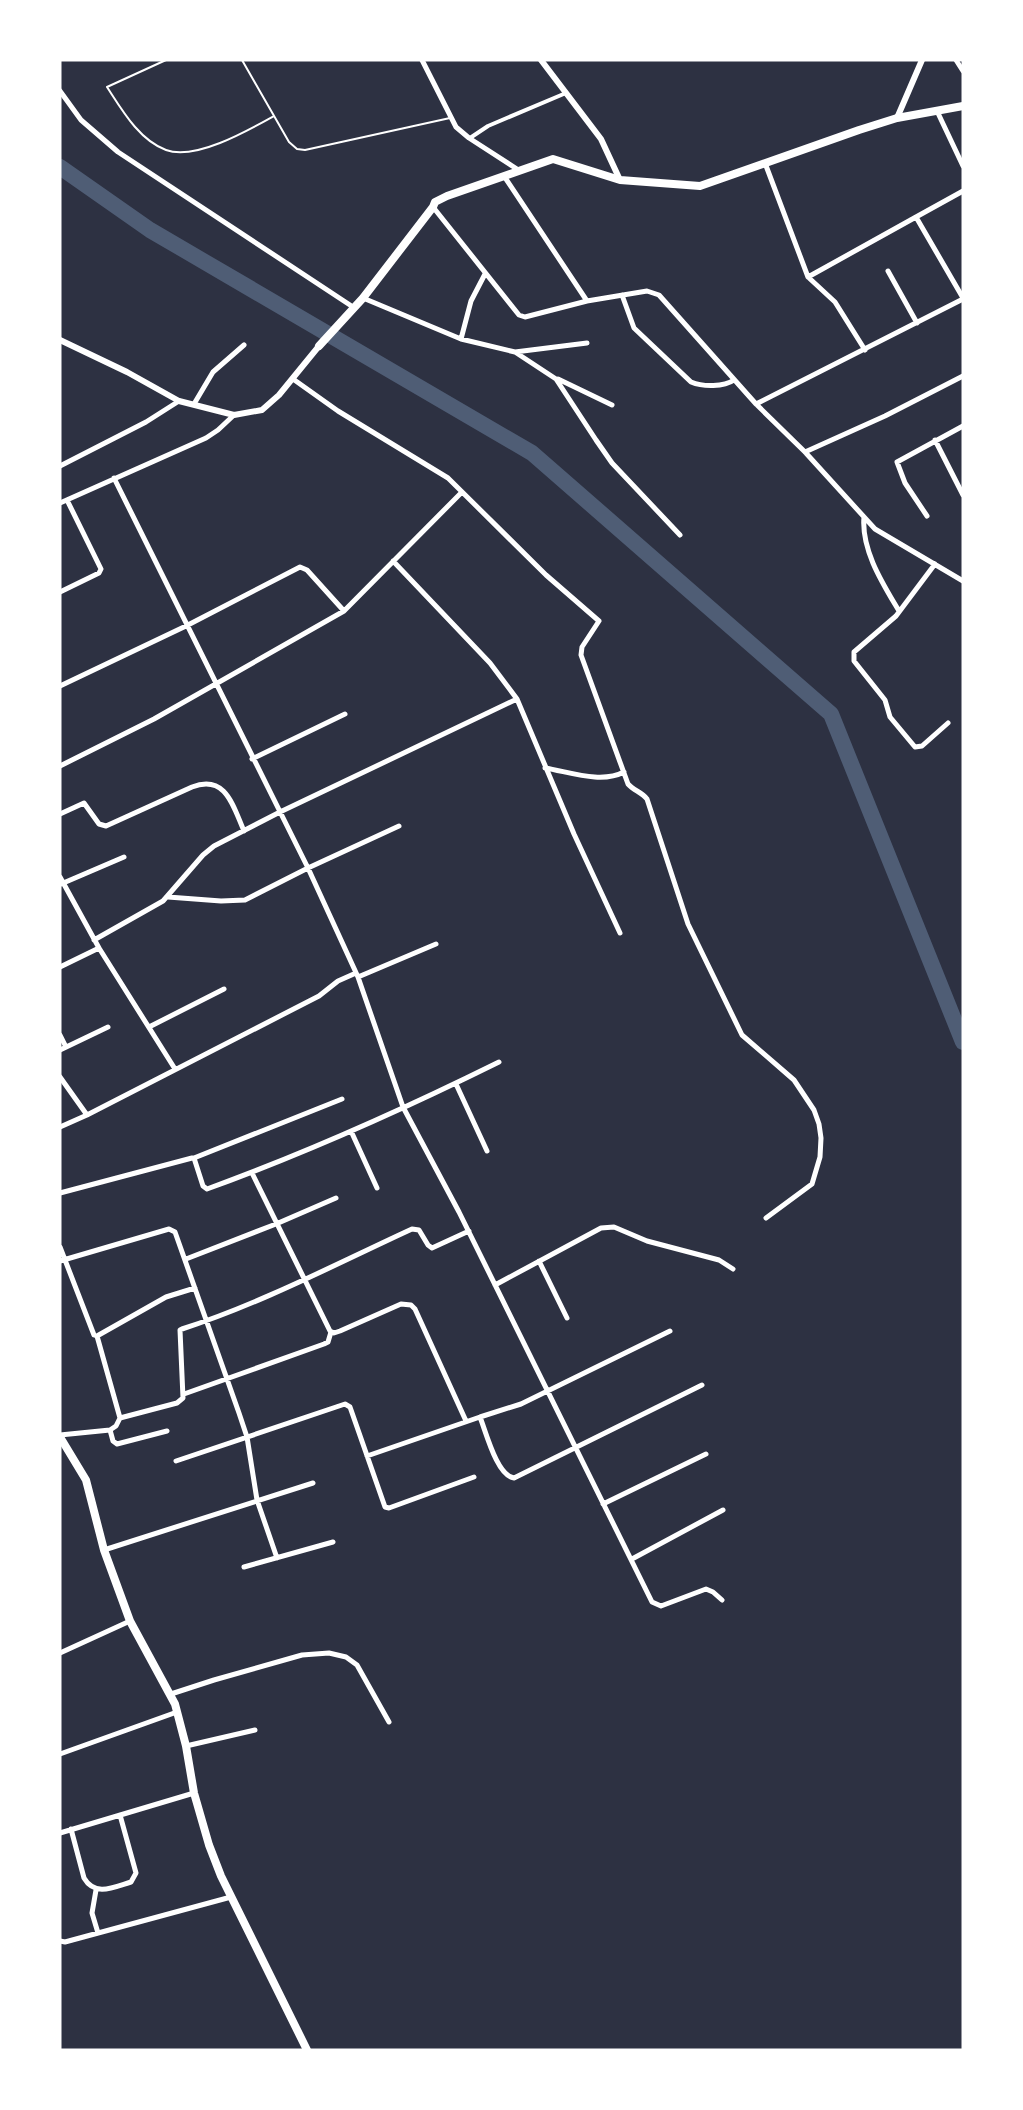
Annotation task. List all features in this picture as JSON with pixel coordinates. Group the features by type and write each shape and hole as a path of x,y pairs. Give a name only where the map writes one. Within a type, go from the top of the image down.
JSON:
{"main road":[{"path":"319,346 363,298 434,207 435,202 447,196 553,159 620,180 700,186 897,118 963,106"},
{"path":"60,1436 86,1480 104,1550 130,1621 171,1694 186,1746 194,1792 209,1845 231,1897 307,2050"}],"street":[{"path":"422,60 456,127 520,171"},
{"path":"541,60 601,139 620,180"},
{"path":"897,118 922,60"},
{"path":"956,60 963,71"},
{"path":"60,91 81,120 118,152 352,308"},
{"path":"470,138 488,126 566,93"},
{"path":"60,107 67,100"},
{"path":"937,111 963,166"},
{"path":"765,163 808,277 835,302 865,350"},
{"path":"504,176 587,301"},
{"path":"808,277 963,191"},
{"path":"434,207 515,313 525,317 587,301 622,295 647,291 659,295 756,404 805,452 875,529 963,581"},
{"path":"756,404 963,298 916,217"},
{"path":"888,271 917,323"},
{"path":"461,339 471,301 485,274"},
{"path":"622,295 634,328 691,382 701,385 724,384 734,380"},
{"path":"363,298 461,339 515,352 556,379 612,405"},
{"path":"60,340 179,400 234,415 262,410 279,395 319,346"},
{"path":"515,352 587,343"},
{"path":"194,404 213,372 244,345"},
{"path":"805,452 885,416 963,376"},
{"path":"293,379 338,411 447,478 546,575 599,621 582,647 581,655 624,772 633,790 647,799 688,924 742,1035 794,1080 814,1110 819,1124 820,1157 812,1184 766,1218"},
{"path":"556,379 612,463 680,535"},
{"path":"60,466 146,422 179,400"},
{"path":"60,503 206,438 234,415"},
{"path":"927,516 905,483 897,462 963,426"},
{"path":"934,440 963,495"},
{"path":"114,478 308,868 357,975 403,1107 468,1231 652,1602 656,1606 661,1606 706,1589 722,1600"},
{"path":"60,766 154,719 344,610 462,492"},
{"path":"60,592 99,573 101,569 67,500"},
{"path":"864,517 864,533 869,550 883,584 899,611"},
{"path":"393,561 490,663 517,699 545,768 620,933"},
{"path":"935,564 899,611 854,652 854,661 885,700 890,717 915,747 922,746 948,723"},
{"path":"60,687 300,567 307,570 344,610"},
{"path":"94,940 168,897 203,855 214,846 517,699"},
{"path":"252,759 345,714"},
{"path":"545,768 604,778 624,772"},
{"path":"60,814 84,804 99,824 106,826 192,787 211,784 219,787 227,795 244,831"},
{"path":"168,897 187,900 240,901 399,826"},
{"path":"62,884 124,857"},
{"path":"60,877 94,940 175,1069"},
{"path":"60,1127 319,996 338,981 436,944"},
{"path":"60,967 99,948"},
{"path":"149,1027 224,989"},
{"path":"60,1035 63,1049 108,1028"},
{"path":"194,1158 203,1186 207,1189 252,1173 351,1131 499,1062"},
{"path":"60,1077 87,1115"},
{"path":"456,1084 487,1150"},
{"path":"60,1193 194,1158 342,1099"},
{"path":"351,1131 377,1188"},
{"path":"184,1394 324,1344 328,1342 332,1332 252,1173"},
{"path":"186,1260 336,1198"},
{"path":"495,1285 607,1226 647,1241 719,1260 733,1269"},
{"path":"63,1260 169,1229 175,1232 246,1437 257,1500 277,1558"},
{"path":"120,1418 177,1403 183,1398 180,1330 304,1279 412,1229 419,1230 432,1248 468,1231"},
{"path":"60,1247 63,1260 94,1335 97,1336 120,1418 116,1426 110,1430 60,1436"},
{"path":"539,1261 567,1318"},
{"path":"97,1336 166,1297 195,1288"},
{"path":"332,1332 340,1331 401,1304 411,1305 415,1309 466,1421"},
{"path":"367,1455 480,1416 508,1409 548,1392 670,1331"},
{"path":"480,1416 499,1467 510,1478 514,1478 702,1385"},
{"path":"176,1461 345,1404 350,1407 387,1508 474,1478"},
{"path":"110,1430 113,1441 117,1444 167,1431"},
{"path":"603,1503 706,1454"},
{"path":"104,1550 313,1483"},
{"path":"632,1559 723,1510"},
{"path":"244,1567 333,1542"},
{"path":"60,1653 130,1621"},
{"path":"171,1694 302,1655 329,1653 346,1657 357,1665 389,1722"},
{"path":"60,1755 177,1712"},
{"path":"186,1746 255,1730"},
{"path":"60,1833 194,1792"},
{"path":"71,1829 88,1885 96,1890 106,1890 131,1882 136,1873 120,1815"},
{"path":"96,1890 92,1913 98,1933"},
{"path":"60,1941 65,1942 231,1897"}],"lane":[{"path":"166,60 107,87 131,122 149,140 167,151 185,152 201,149 248,131 274,116"},
{"path":"242,60 289,142 297,149 305,150 451,117"}],"waterway":[{"path":"60,167 150,230 532,453 831,714 963,1042"}]}
